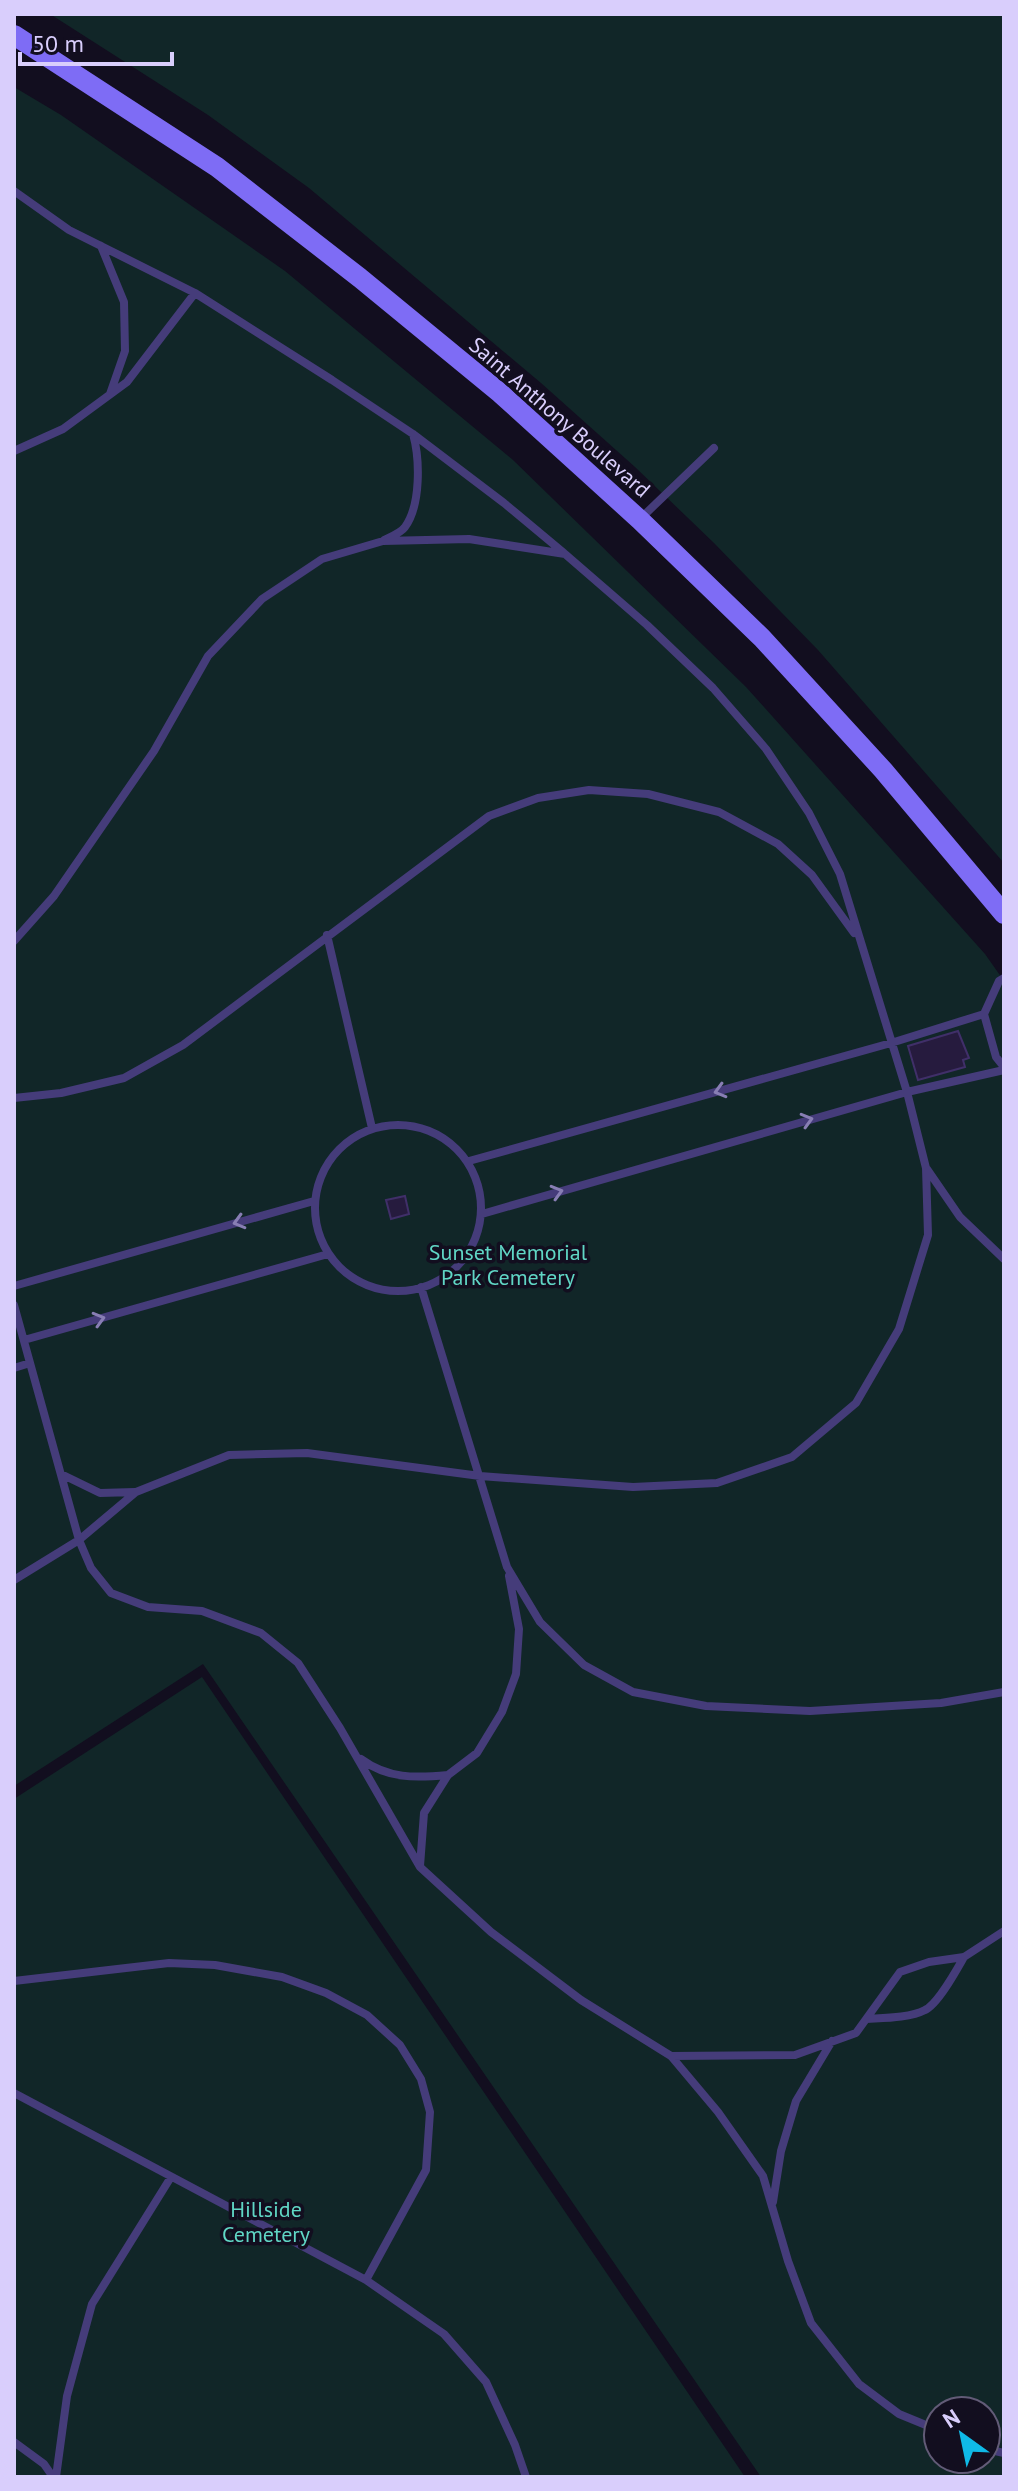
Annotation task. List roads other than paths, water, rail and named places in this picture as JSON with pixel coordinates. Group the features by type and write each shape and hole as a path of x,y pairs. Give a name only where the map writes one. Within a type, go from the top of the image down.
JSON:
{"street":[{"name":"Saint Anthony Boulevard","path":"14,35 229,176 500,393 640,520 773,649 883,770 1004,914"}],"lane":[{"path":"14,191 69,230 195,293 413,434 565,554 647,625 713,688 766,749 809,813 840,874 907,1092 926,1168 928,1235 899,1329 856,1403 792,1457 717,1483 633,1487 480,1476 307,1453 229,1455 136,1492 79,1540 14,1580"},
{"path":"101,246 124,302 125,351 110,394"},
{"path":"14,451 63,429 127,382 195,293"},
{"path":"14,941 54,896 154,751 208,656 262,599 322,559 383,541 405,528 415,500 419,456 413,434"},
{"path":"640,520 714,448"},
{"path":"383,541 469,539 565,554"},
{"path":"16,1100 124,1078 183,1045 489,816 538,798 589,790 648,794 719,812 778,844 812,875 860,940"},
{"path":"327,935 372,1128"},
{"path":"482,1214 907,1092 1004,1068 996,1057 984,1014 999,981 1004,978"},
{"path":"469,1161 984,1014"},
{"path":"389,1124 426,1128 460,1150 469,1161 481,1189 482,1214 475,1243 460,1265 438,1282 404,1292 365,1285 344,1273 328,1254 318,1232 314,1201 321,1176 336,1152 355,1136 389,1124"},
{"path":"926,1168 960,1217 1004,1259"},
{"path":"14,1286 314,1201"},
{"path":"24,1340 328,1254"},
{"path":"420,1867 424,1813 448,1775 477,1753 502,1712 516,1674 519,1629 507,1567 421,1287"},
{"path":"14,1305 79,1540 91,1568 111,1593 148,1607 202,1611 261,1633 298,1663 356,1755 420,1867 491,1932 581,2000 671,2056 718,2112 763,2176 788,2261 811,2323 859,2384 899,2414 922,2423"},
{"path":"14,1368 30,1363"},
{"path":"61,1474 100,1493 136,1492"},
{"path":"507,1567 540,1622 551,1633 584,1665 633,1692 706,1706 810,1711 941,1703 1004,1692"},
{"path":"356,1755 376,1770 415,1778 448,1775"},
{"path":"671,2056 795,2055 856,2033 900,1972 929,1962 964,1957 1004,1931"},
{"path":"867,2019 927,2010 964,1957"},
{"path":"14,1981 169,1963 215,1965 282,1977 326,1993 367,2015 400,2045 421,2079 430,2112 426,2170 366,2280"},
{"path":"772,2206 781,2151 796,2101 832,2041"},
{"path":"14,2093 366,2280 444,2334 486,2382 526,2477"},
{"path":"55,2477 67,2396 92,2304 171,2177"},
{"path":"14,2442 44,2464 55,2477"}],"park label":[{"name":"Sunset Memorial Park Cemetery","path":"508,1264"},
{"name":"Hillside Cemetery","path":"266,2222"}]}
